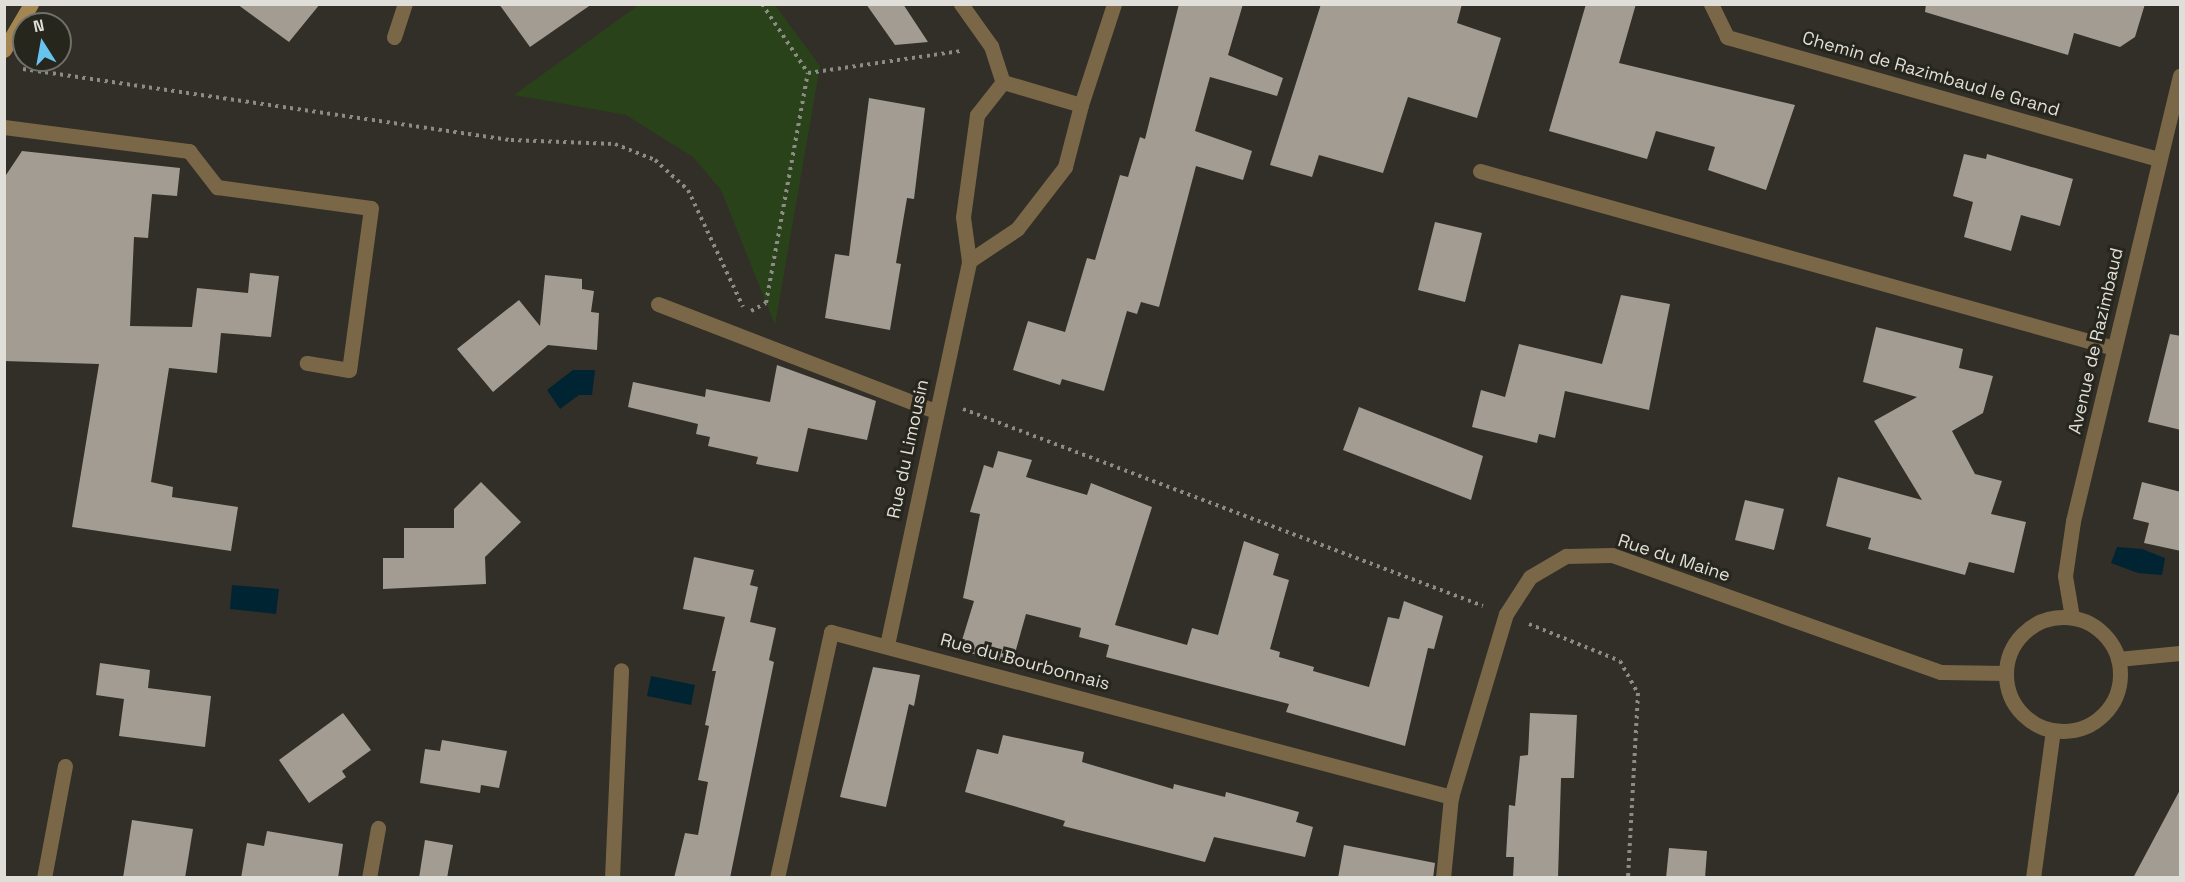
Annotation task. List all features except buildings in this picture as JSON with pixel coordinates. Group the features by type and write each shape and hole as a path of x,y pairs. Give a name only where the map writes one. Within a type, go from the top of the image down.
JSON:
{"main road":[{"path":"4,50 31,4"}],"street":[{"path":"394,37 405,4"},
{"path":"961,4 991,46 1003,82 1081,105"},
{"path":"969,261 1017,229 1065,167 1081,105 1114,4"},
{"name":"Chemin de Razimbaud le Grand","path":"1712,4 1727,37 2159,159"},
{"name":"Avenue de Razimbaud","path":"2072,617 2065,576 2073,521 2159,159 2181,76"},
{"name":"Rue du Limousin","path":"886,645 969,261 963,218 977,115 1003,82"},
{"path":"4,127 189,151 217,187 371,208 349,370 307,363"},
{"path":"1480,171 2114,348"},
{"path":"658,304 935,411"},
{"name":"Rue du Maine","path":"1443,878 1452,797 1506,614 1530,577 1566,556 1612,555 1941,672 2006,673"},
{"path":"2072,617 2101,631 2118,659 2116,696 2106,712 2072,730 2053,730 2025,716 2008,689 2006,673 2014,646 2034,625 2052,618 2072,617"},
{"name":"Rue du Bourbonnais","path":"777,878 831,632 1452,797"},
{"path":"2118,659 2181,653"},
{"path":"612,878 621,670"},
{"path":"2033,878 2053,730"},
{"path":"44,878 65,766"},
{"path":"369,878 378,828"}],"path":[{"path":"746,314 766,303 808,73 762,4"},
{"path":"808,73 991,46"}],"green space":[{"path":"640,4 775,5 820,66 775,325 721,190 693,157 626,115 514,95"}],"water":[{"path":"573,370 595,370 592,395 579,395 560,409 547,390"},
{"path":"2117,547 2142,549 2165,558 2162,575 2138,573 2111,563"},
{"path":"232,585 279,589 276,614 230,609"},
{"path":"651,676 695,685 691,705 647,696"}]}
